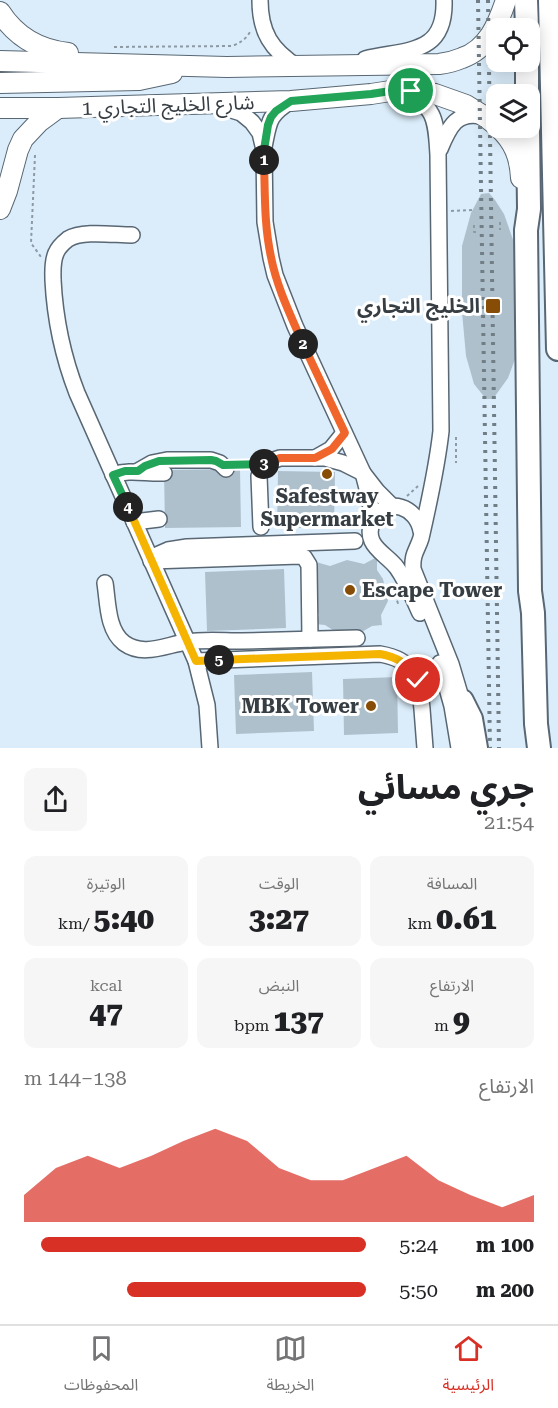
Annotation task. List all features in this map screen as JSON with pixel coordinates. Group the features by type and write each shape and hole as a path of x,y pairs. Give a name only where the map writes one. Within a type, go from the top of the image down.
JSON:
{"highway":[{"path":"526,0 527,18"},
{"path":"550,0 558,348"},
{"path":"528,138 529,209 526,230 530,591 539,748"},
{"path":"524,748 521,684 526,613 530,591"},
{"path":"462,701 474,729 476,748"}],"main road":[{"name":"شارع الخليج التجاري 1","path":"0,60 189,67 439,64 464,58 483,45 494,31 506,0"},
{"path":"0,12 15,31 44,48 133,65"},
{"path":"0,84 139,80 164,76 189,67"},
{"name":"شارع الخليج التجاري 1","path":"0,108 291,101 397,90 435,94 466,105 486,119"},
{"path":"0,209 23,139 39,122 58,108"},
{"path":"508,138 516,149 519,159 526,230"}],"street":[{"path":"260,0 261,19 270,42 287,60 298,66"},
{"path":"346,65 418,49 427,44 440,28 444,17 444,0"},
{"path":"371,94 408,97 417,100 430,110 436,126 441,431 439,450 420,496 378,513 373,520 370,536 378,550 396,566 435,647 452,706 459,748"},
{"path":"291,101 271,117 264,150 266,222 271,258 275,275 295,326 363,473 373,520"},
{"path":"203,104 235,111 247,117 260,133 264,150"},
{"path":"438,155 448,131 458,120 472,116 480,116 486,119"},
{"path":"132,235 84,234 75,236 61,245 53,261 56,315 65,359 77,393 196,661 207,705 210,748"},
{"path":"315,458 332,449 345,433"},
{"path":"261,527 259,483 262,469 273,460 280,458 315,458 334,460 363,473 376,491 411,512 420,524 421,531"},
{"path":"138,471 152,463 167,460 211,460 220,463 226,469"},
{"path":"113,475 125,471 164,473"},
{"path":"428,480 421,537 415,549 413,562 415,576 451,664 462,701 471,748"},
{"path":"134,522 159,519"},
{"path":"151,559 168,550 187,547 354,542"},
{"path":"384,555 400,557 415,549"},
{"path":"151,559 304,557 309,565 310,639"},
{"path":"105,583 115,633 131,647 142,650 188,641 357,638"},
{"path":"196,661 380,654 392,656 412,670 418,680 425,748"}],"path":[{"path":"114,47 232,46 247,37 251,29"},
{"path":"23,139 30,143 35,153 31,243 53,269"},
{"path":"500,222 500,230"},
{"path":"474,225 474,232 476,232"},
{"path":"439,450 456,452"},
{"path":"400,504 428,480"}],"building":[{"name":"الخليج التجاري","path":"489,193 504,214 517,251 517,354 508,378 493,399 486,399 474,384 466,356 462,312 462,246 471,213 481,194"},
{"path":"240,469 241,527 165,528 164,470"},
{"path":"278,471 335,472 334,528 277,528"},
{"name":"Escape Tower","path":"377,557 377,570 383,579 388,601 381,615 382,625 372,626 355,636 339,634 325,625 315,624 319,615 312,600 318,578 316,562 330,566 347,560 364,564"},
{"path":"284,569 286,628 207,631 205,572"},
{"path":"312,672 314,731 236,734 234,675"},
{"name":"MBK Tower","path":"397,677 398,733 344,735 343,679"}],"railway":[{"path":"478,0 490,748"},
{"path":"488,0 499,748"}],"place":[{"name":"الخليج التجاري","path":"493,306"},
{"name":"Safestway Supermarket","path":"327,474"},
{"name":"Escape Tower","path":"350,590"},
{"name":"MBK Tower","path":"371,706"}],"route":[{"path":"411,91 397,90 291,101 276,111 268,125 264,150 266,222 271,258 288,309 345,433 340,440 327,453 315,458 280,458 267,464 223,465 211,460 167,460 152,463 138,471 125,471 113,475 196,661 380,654 392,656 403,662 418,680"}]}
